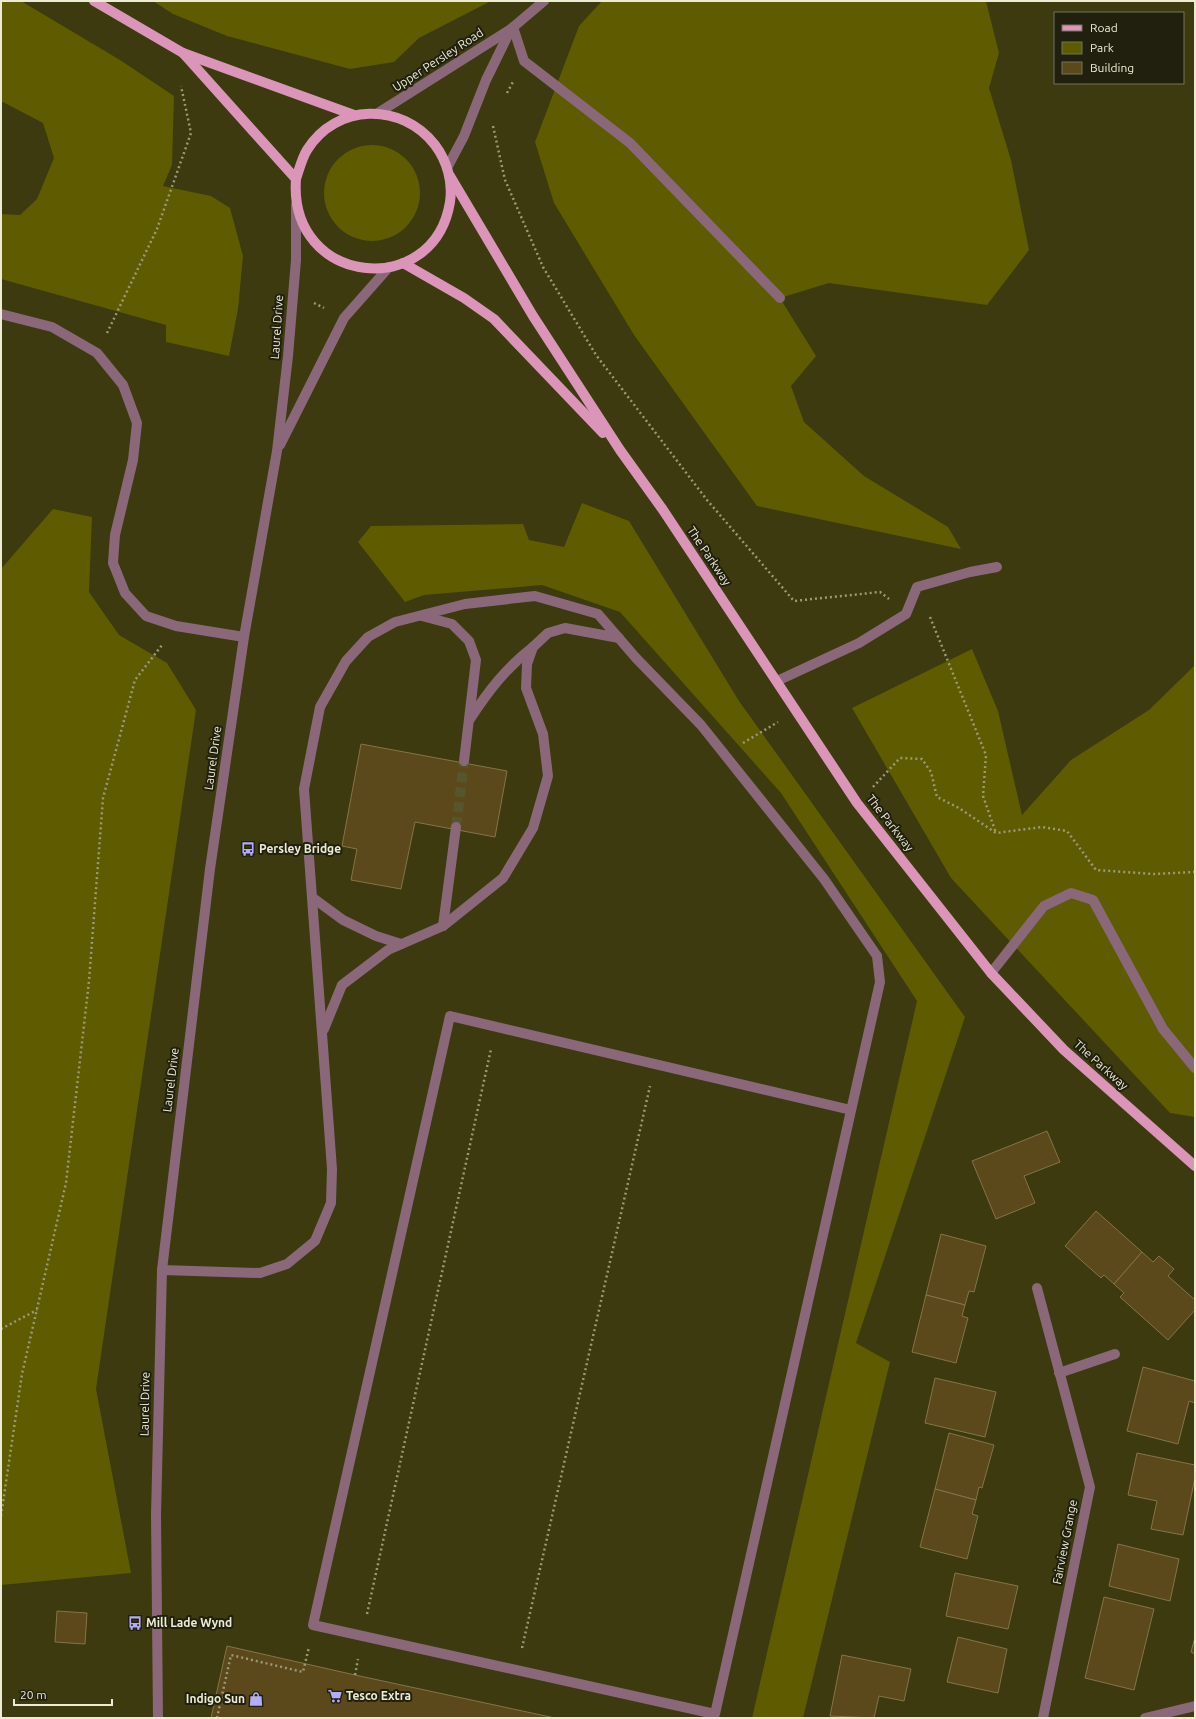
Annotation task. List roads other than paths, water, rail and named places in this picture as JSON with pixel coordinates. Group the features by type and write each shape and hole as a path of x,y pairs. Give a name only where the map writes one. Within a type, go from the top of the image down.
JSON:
{"main road":[{"path":"94,1 183,53 354,115"},
{"path":"183,53 296,179"},
{"path":"448,172 451,194 448,211 442,228 432,242 419,254 403,263 389,267 368,269 348,265 330,256 314,242 303,225 296,205 296,179 306,150 326,128 354,115 378,113 402,119 414,124 428,136 440,151 448,172 533,316 620,450"},
{"path":"403,263 464,298 494,319 620,450"},
{"name":"The Parkway","path":"620,450 663,510 778,681 857,803 991,973 1064,1050 1195,1166"}],"street":[{"name":"Upper Persley Road","path":"378,113 512,28 544,1"},
{"name":"Upper Persley Road","path":"448,172 486,80 512,28"},
{"path":"512,28 524,61 630,143 780,298"},
{"name":"Laurel Drive","path":"158,1718 156,1514 162,1270 210,870 244,637 277,451 288,356 292,291 296,260 296,205"},
{"name":"Laurel Drive","path":"277,451 344,318 389,267"},
{"path":"1,314 52,327 97,353 123,385 137,423 134,460 115,535 113,564 125,593 146,616 176,626 244,637"},
{"path":"778,681 859,643 906,614 917,587 970,572 998,567"},
{"path":"162,1270 260,1273 287,1264 315,1241 331,1203 332,1169 304,789 320,706 346,661 368,637 395,622 465,604 535,596 598,614 725,754 824,879 877,956 880,982 715,1716 363,1634 313,1625 450,1016 851,1110"},
{"path":"420,616 452,624 469,641 476,660 464,761"},
{"path":"469,721 491,687 517,659 548,633 565,628 619,638"},
{"path":"323,1031 342,985 388,950 443,926 503,878 533,828 548,776 543,734 526,688 527,664 533,647"},
{"path":"443,926 456,827"},
{"path":"991,973 1044,906 1072,893 1092,900 1163,1030 1195,1068"},
{"path":"313,898 343,920 376,936 401,944"},
{"name":"Fairview Grange","path":"1037,1288 1090,1487 1043,1718"},
{"path":"1060,1373 1115,1354"},
{"path":"1145,1718 1195,1706"}],"tunnel":[{"path":"456,827 464,761"}],"place":[{"name":"Persley Bridge","path":"248,849"},
{"name":"Mill Lade Wynd","path":"135,1623"},
{"name":"Tesco Extra","path":"335,1696"},
{"name":"Indigo Sun","path":"256,1699"}]}
